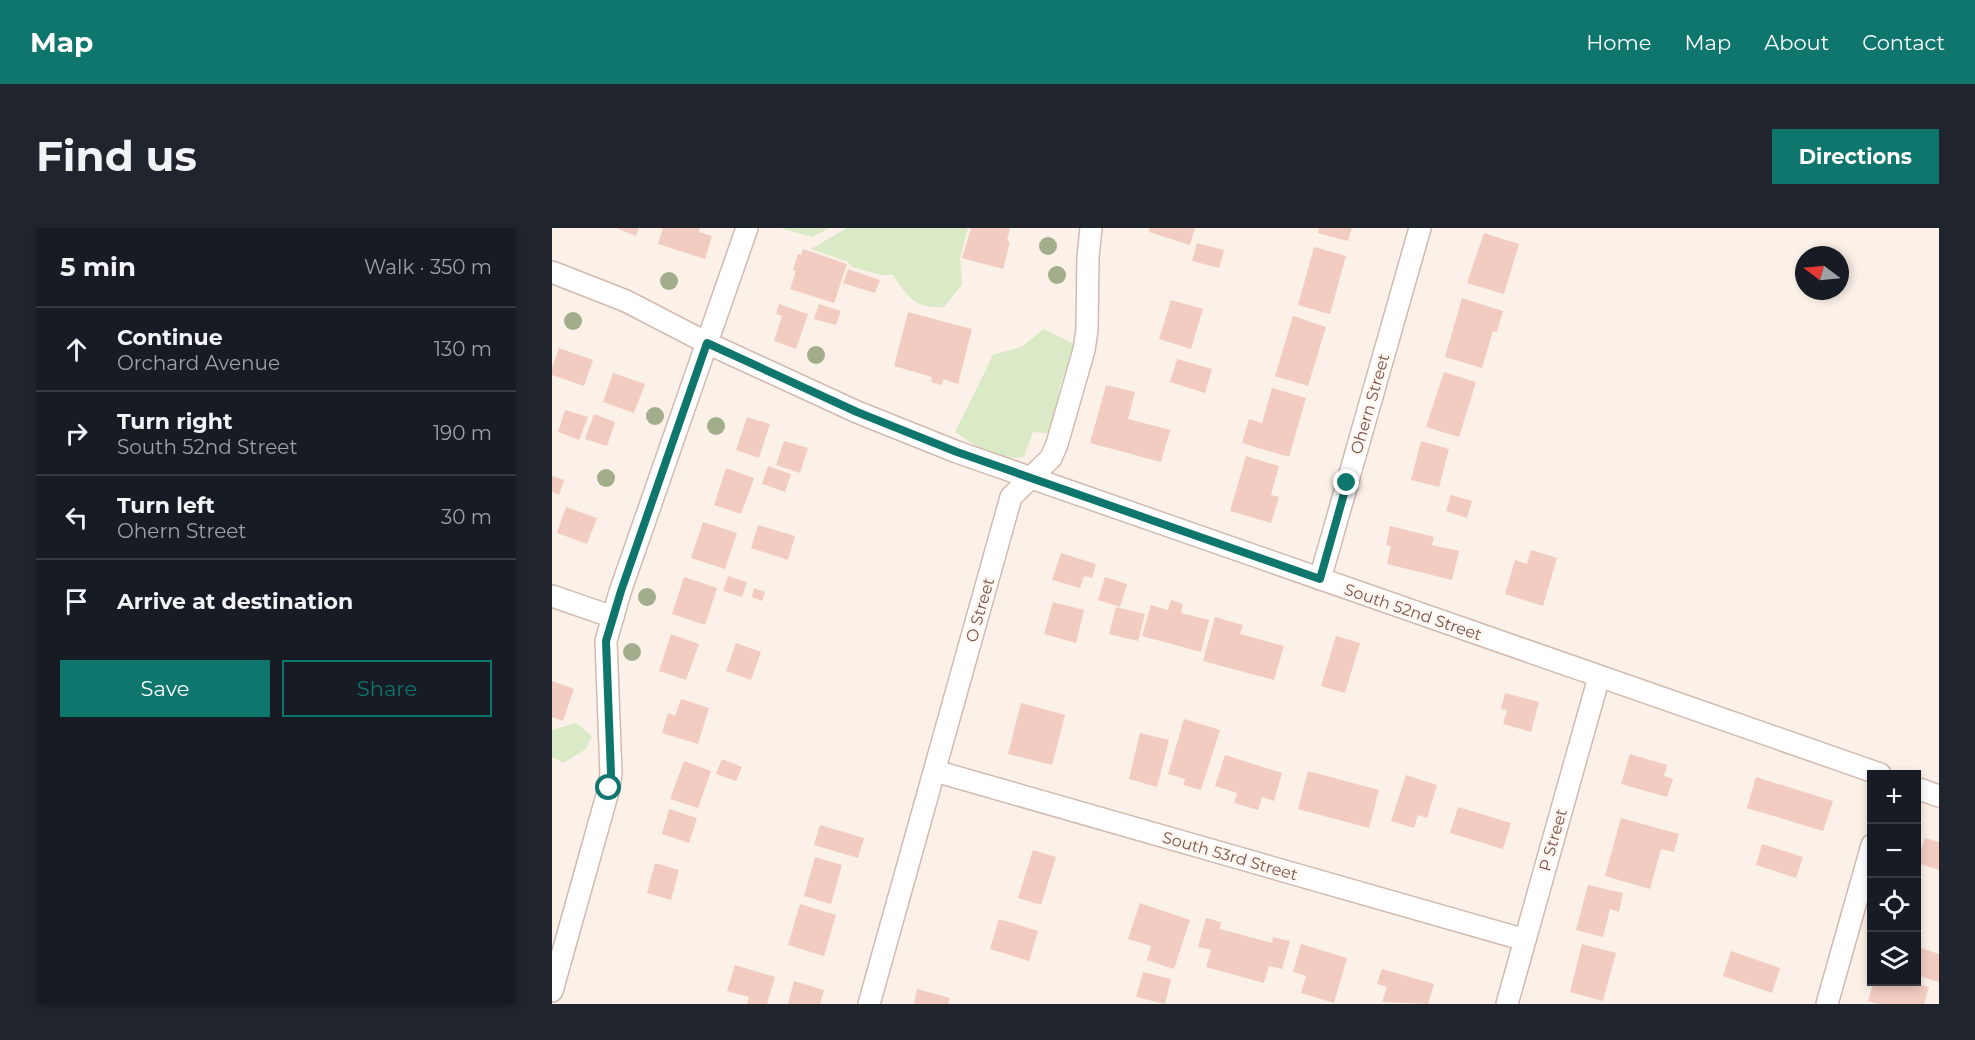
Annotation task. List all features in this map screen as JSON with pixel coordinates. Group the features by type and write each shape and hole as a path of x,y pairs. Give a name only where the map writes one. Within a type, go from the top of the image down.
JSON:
{"street":[{"path":"552,991 609,788 611,774 606,641 747,228"},
{"name":"O Street","path":"869,1004 1011,497 1051,458 1084,350 1089,314 1090,228"},
{"name":"Ohern Street","path":"1320,579 1420,228"},
{"name":"South 52nd Street","path":"552,272 626,302 707,343 857,412 957,452 1869,770"},
{"path":"552,596 613,617"},
{"name":"P Street","path":"1507,1004 1599,676"},
{"name":"South 53rd Street","path":"935,771 1525,940"},
{"path":"1921,789 1939,796"},
{"path":"1827,1004 1867,863"}],"green space":[{"path":"780,228 829,228 812,237"},
{"path":"847,228 968,228 960,258 962,285 944,307 926,306 913,300 893,275 881,275 852,267 848,262 811,249"},
{"path":"1044,329 1080,347 1076,368 1065,371 1058,393 1064,402 1060,419 1047,433 1033,432 1024,457 996,455 955,432 993,355 1021,347"},
{"path":"576,723 592,736 586,749 563,763 552,757 552,730"}],"building":[{"path":"616,228 639,228 636,236"},
{"path":"663,228 700,228 699,232 712,236 705,259 658,244"},
{"path":"971,228 1010,228 1007,241 1010,242 1003,269 962,258"},
{"path":"1150,228 1195,228 1190,245 1149,232"},
{"path":"1319,228 1352,228 1348,241 1318,233"},
{"path":"1484,233 1519,244 1504,294 1467,283"},
{"path":"1197,243 1224,250 1219,268 1192,261"},
{"path":"1314,247 1346,256 1330,314 1298,305"},
{"path":"803,249 847,264 834,303 790,289 796,271 793,270 798,254 801,255"},
{"path":"848,269 880,280 875,293 843,283"},
{"path":"1462,298 1503,311 1497,332 1493,331 1482,368 1445,357"},
{"path":"1171,300 1203,309 1191,349 1159,339"},
{"path":"779,304 808,314 796,349 774,341 782,316 776,314"},
{"path":"819,304 841,311 836,325 814,319"},
{"path":"908,312 972,329 958,384 943,379 942,385 931,382 932,377 894,366"},
{"path":"1293,316 1326,327 1308,386 1275,376"},
{"path":"559,348 593,360 584,386 552,375"},
{"path":"1177,359 1212,369 1205,393 1170,382"},
{"path":"1444,372 1476,382 1459,437 1426,427"},
{"path":"613,373 645,384 634,413 603,402"},
{"path":"1106,385 1135,392 1128,419 1170,430 1161,462 1090,443"},
{"path":"1272,388 1306,398 1289,457 1242,443 1249,419 1262,423"},
{"path":"565,410 588,417 579,440 558,432"},
{"path":"594,414 615,422 607,446 585,439"},
{"path":"747,417 770,424 759,458 736,450"},
{"path":"784,441 808,448 800,473 776,465"},
{"path":"1421,441 1449,449 1439,487 1411,480"},
{"path":"1246,456 1279,466 1271,495 1279,497 1271,523 1230,511"},
{"path":"768,466 791,474 785,492 762,484"},
{"path":"726,468 754,478 741,514 714,505"},
{"path":"552,476 564,480 559,495 552,492"},
{"path":"1451,495 1472,501 1467,518 1446,511"},
{"path":"566,507 597,518 587,544 557,533"},
{"path":"703,522 737,533 725,569 691,558"},
{"path":"758,525 795,536 788,560 751,548"},
{"path":"1390,526 1434,537 1432,545 1459,551 1452,580 1387,564 1391,546 1386,545"},
{"path":"1531,550 1557,558 1543,606 1505,594 1515,560 1527,564"},
{"path":"1061,553 1096,564 1092,578 1084,576 1080,588 1052,580"},
{"path":"728,576 747,582 742,597 723,591"},
{"path":"684,577 717,588 705,625 672,614"},
{"path":"1105,577 1127,584 1120,607 1098,600"},
{"path":"754,588 765,592 762,601 752,597"},
{"path":"1171,600 1183,604 1181,613 1209,620 1201,652 1142,636 1151,605 1168,610"},
{"path":"1053,602 1084,610 1076,643 1044,634"},
{"path":"1116,607 1145,614 1138,641 1109,634"},
{"path":"1215,617 1243,625 1240,634 1284,646 1274,680 1203,661"},
{"path":"671,634 699,644 686,680 659,671"},
{"path":"1336,636 1360,643 1345,693 1321,686"},
{"path":"736,643 761,652 751,680 726,671"},
{"path":"552,681 574,689 563,721 552,717"},
{"path":"1505,693 1539,702 1531,732 1503,724 1507,710 1501,709"},
{"path":"681,699 709,708 698,744 662,733 668,713 675,716"},
{"path":"1021,703 1065,715 1052,765 1008,754"},
{"path":"1184,719 1220,730 1201,790 1183,785 1185,779 1168,774"},
{"path":"1140,733 1169,740 1157,787 1129,779"},
{"path":"1630,754 1667,765 1664,776 1673,779 1667,797 1621,784"},
{"path":"1225,755 1282,773 1274,801 1262,797 1258,810 1234,803 1237,793 1215,786"},
{"path":"722,759 742,767 736,781 716,774"},
{"path":"684,761 711,771 698,808 670,799"},
{"path":"1308,771 1379,790 1369,828 1298,809"},
{"path":"1406,775 1437,785 1427,818 1418,815 1414,828 1391,821"},
{"path":"1756,777 1833,801 1823,831 1747,808"},
{"path":"1458,807 1511,823 1503,849 1450,833"},
{"path":"669,809 697,818 689,843 662,834"},
{"path":"1621,818 1679,834 1674,852 1661,849 1650,889 1605,876"},
{"path":"820,825 864,838 858,858 814,845"},
{"path":"1925,838 1939,842 1939,870 1921,864 1921,850"},
{"path":"1762,844 1803,857 1796,878 1756,865"},
{"path":"1033,850 1056,857 1041,905 1018,898"},
{"path":"815,857 842,865 831,904 804,896"},
{"path":"655,863 679,870 671,900 647,893"},
{"path":"1588,885 1623,893 1619,912 1610,909 1603,937 1576,930"},
{"path":"1140,903 1190,920 1174,969 1147,960 1151,946 1128,939"},
{"path":"800,904 836,915 824,956 788,945"},
{"path":"1206,918 1221,922 1220,929 1272,943 1273,937 1290,941 1282,969 1269,966 1264,983 1206,967 1211,950 1198,947"},
{"path":"999,919 1038,931 1029,961 990,949"},
{"path":"1301,944 1347,958 1334,1003 1301,993 1306,976 1293,972"},
{"path":"1582,944 1616,953 1603,1001 1570,992"},
{"path":"1921,948 1939,954 1939,982 1921,977"},
{"path":"1731,951 1780,968 1772,993 1723,976"},
{"path":"735,965 775,977 767,1004 747,1004 749,997 727,991"},
{"path":"1382,969 1434,984 1428,1004 1382,1002 1387,987 1377,984"},
{"path":"1143,972 1171,979 1165,1004 1136,997"},
{"path":"794,981 824,990 820,1004 788,1004"},
{"path":"1921,985 1929,987 1924,1004 1878,1004 1868,1001 1873,986"},
{"path":"917,989 950,998 948,1004 914,1004"}],"route":[{"path":"609,788 611,774 606,641 621,591 707,343 857,412 957,452 1320,579 1347,483"}]}
